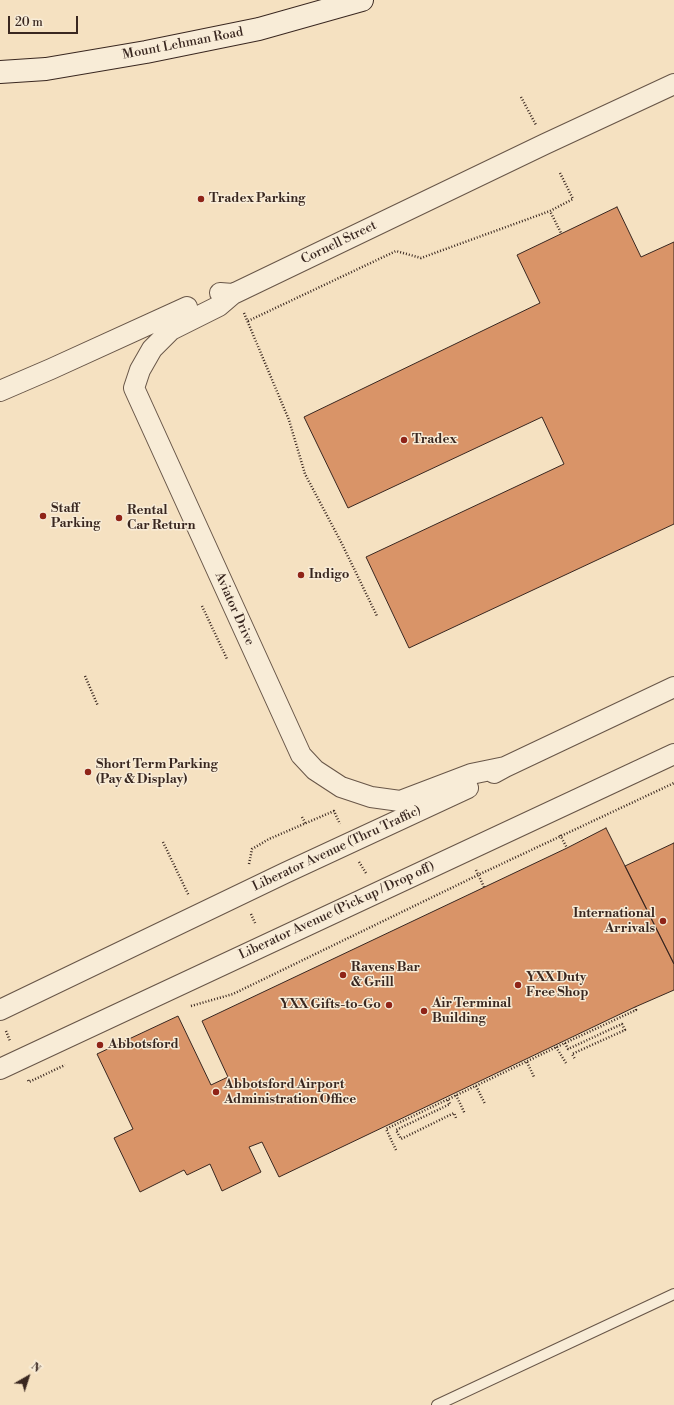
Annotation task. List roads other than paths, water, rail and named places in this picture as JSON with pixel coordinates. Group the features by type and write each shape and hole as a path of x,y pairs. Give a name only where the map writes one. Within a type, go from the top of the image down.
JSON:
{"main road":[{"name":"Mount Lehman Road","path":"0,72 46,69 146,52 259,29 362,0"}],"street":[{"name":"Cornell Street","path":"0,390 58,366 216,293 238,302 545,144 674,84"},
{"name":"Aviator Drive","path":"238,302 219,306 171,330 152,349 140,370 134,388 301,755 315,770 341,787 370,797 400,801 471,774 505,767"},
{"name":"Liberator Avenue (Thru Traffic)","path":"0,1010 285,873 470,787 505,767 674,687"},
{"name":"Liberator Avenue (Pick up / Drop off)","path":"0,1069 674,754"}],"lane":[{"path":"437,1405 674,1294"}],"place":[{"name":"Tradex Parking","path":"201,199"},
{"name":"Tradex","path":"404,440"},
{"name":"Staff Parking","path":"43,516"},
{"name":"Rental Car Return","path":"119,518"},
{"name":"Indigo","path":"301,575"},
{"name":"Short Term Parking (Pay & Display)","path":"88,772"},
{"name":"International Arrivals","path":"663,921"},
{"name":"Ravens Bar & Grill","path":"343,975"},
{"name":"YXX Duty Free Shop","path":"518,985"},
{"name":"YXX Gifts-to-Go","path":"389,1005"},
{"name":"Air Terminal Building","path":"424,1011"},
{"name":"Abbotsford","path":"100,1045"},
{"name":"Abbotsford Airport Administration Office","path":"216,1092"}]}
